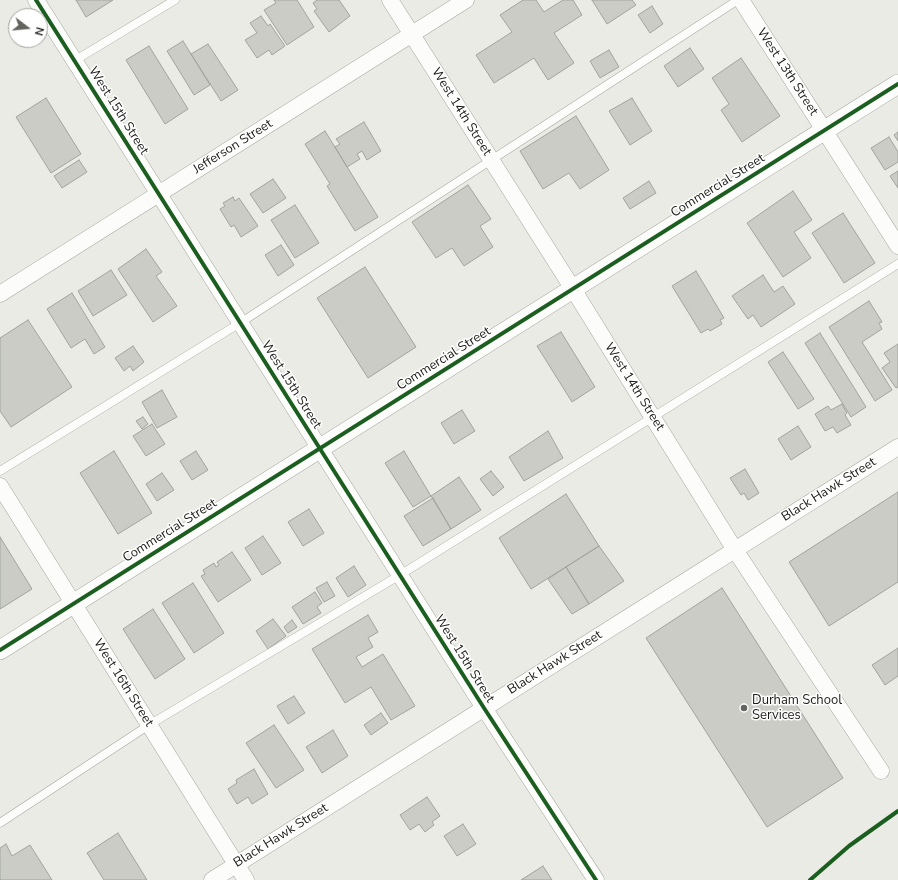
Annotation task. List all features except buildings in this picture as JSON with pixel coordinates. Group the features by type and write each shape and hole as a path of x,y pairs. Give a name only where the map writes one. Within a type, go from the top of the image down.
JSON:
{"street":[{"name":"West 15th Street","path":"36,0 400,576 596,880"},
{"name":"West 14th Street","path":"390,0 573,289 735,550 881,771"},
{"name":"Jefferson Street","path":"0,294 466,0"},
{"name":"West 13th Street","path":"741,0 898,246"},
{"name":"Commercial Street","path":"0,650 898,84"},
{"name":"Black Hawk Street","path":"212,880 898,447"},
{"name":"West 16th Street","path":"0,486 246,880"}],"lane":[{"path":"74,61 175,0"},
{"path":"0,471 240,323 738,0"},
{"path":"0,823 149,725 400,576 898,264"}],"cycle path":[{"path":"36,0 484,708 596,880"},
{"path":"0,650 898,84"},
{"path":"810,880 849,846 898,811"}],"place":[{"name":"Durham School Services","path":"744,708"}]}
